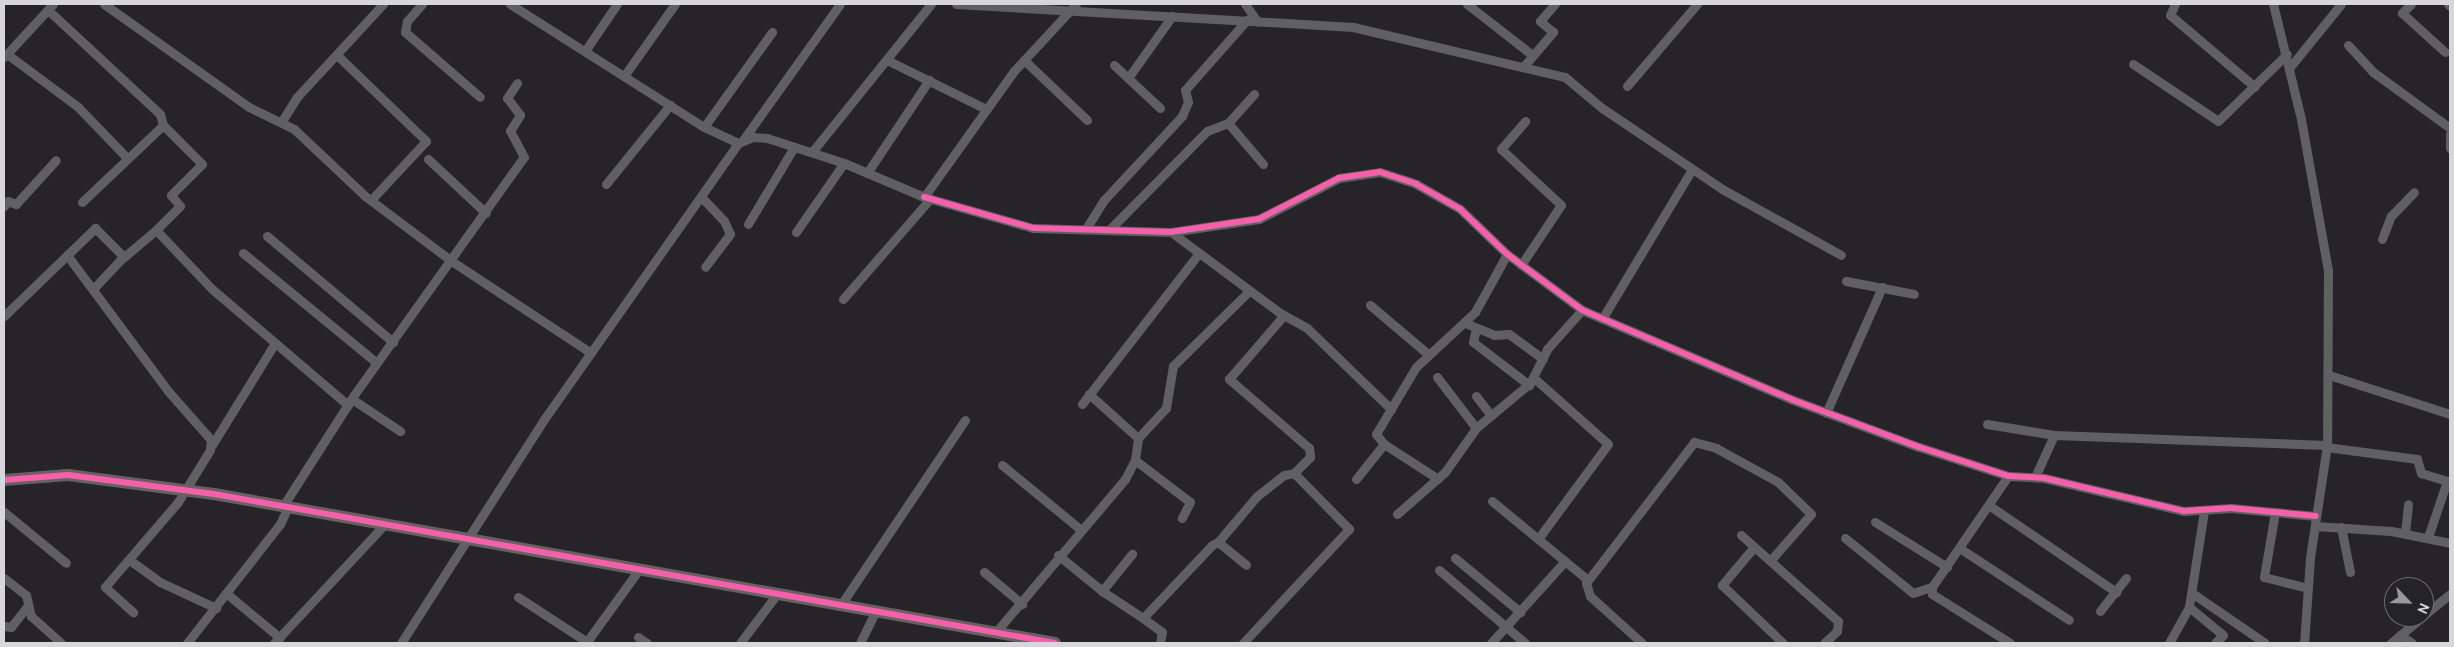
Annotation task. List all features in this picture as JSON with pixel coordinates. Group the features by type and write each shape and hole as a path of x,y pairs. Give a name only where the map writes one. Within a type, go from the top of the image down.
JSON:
{"street":[{"path":"104,4 249,107 282,121 370,200 453,262 591,353"},
{"path":"282,121 297,97 383,4"},
{"path":"422,4 407,22 405,32 480,97"},
{"path":"510,4 704,127 741,142 768,138 812,152 844,163 927,198 1008,224 1171,232 1260,219 1339,178 1380,172 1416,184 1460,209 1507,254 1582,310 1826,413 2008,476 2035,478 2184,511 2274,512 2341,527 2406,533 2450,544"},
{"path":"585,51 617,4"},
{"path":"624,76 675,4"},
{"path":"401,643 465,538 591,353 703,199 741,142 840,4"},
{"path":"812,152 889,61 931,4"},
{"path":"956,4 1073,6 1172,16 1354,27 1565,76 1692,169 1841,255"},
{"path":"1245,4 1257,20"},
{"path":"1466,4 1531,54"},
{"path":"1524,66 1531,54 1553,32 1540,21 1555,4"},
{"path":"1628,86 1697,4"},
{"path":"2175,4 2170,15 2255,87"},
{"path":"2273,4 2290,67 2328,270 2329,375 2327,446 2315,521 2304,643"},
{"path":"2290,67 2342,4"},
{"path":"2411,4 2402,13 2445,52"},
{"path":"844,299 927,198 986,110 1024,60 1073,6"},
{"path":"94,288 123,257 156,230 180,206 171,195 203,166 163,125 160,114 50,7 5,56 78,107 127,158"},
{"path":"1128,78 1172,16"},
{"path":"1087,227 1104,200 1182,116 1188,102 1185,90 1246,20"},
{"path":"704,127 772,32"},
{"path":"2348,45 2373,72 2450,128"},
{"path":"2133,64 2213,120 2223,118 2287,54"},
{"path":"337,55 426,141 370,200"},
{"path":"1024,60 1087,120"},
{"path":"889,61 986,110"},
{"path":"1114,65 1160,108"},
{"path":"867,173 929,80"},
{"path":"507,98 517,83"},
{"path":"187,643 216,608 286,507 350,402 453,262 524,157 510,131 520,115 507,98 499,92"},
{"path":"1110,229 1207,131 1228,122 1254,94"},
{"path":"606,184 670,105"},
{"path":"1521,264 1561,205 1501,149 1526,121"},
{"path":"1228,122 1263,164"},
{"path":"82,202 163,125"},
{"path":"2450,134 2450,148"},
{"path":"748,224 794,147"},
{"path":"428,159 486,214"},
{"path":"4,206 8,201 16,204 56,160"},
{"path":"796,232 844,163"},
{"path":"1602,319 1692,169"},
{"path":"2382,239 2392,216 2414,192"},
{"path":"703,199 724,221 730,234 705,267"},
{"path":"4,316 97,227 123,257"},
{"path":"156,230 212,289 275,343 350,402 400,431"},
{"path":"1171,232 1331,348 1391,409"},
{"path":"267,236 393,342"},
{"path":"243,253 377,363"},
{"path":"1082,404 1199,253"},
{"path":"1438,479 1384,444 1376,434 1416,367 1464,323 1482,302 1507,254"},
{"path":"66,255 94,288 212,445"},
{"path":"1846,281 1914,294"},
{"path":"1826,413 1882,287"},
{"path":"995,633 1022,604 1058,555 1125,479 1135,460 1138,438 1166,408 1173,366 1249,290"},
{"path":"1370,305 1429,355"},
{"path":"1397,514 1438,479 1476,428 1531,382 1543,359 1582,310"},
{"path":"1143,618 1218,542 1257,496 1284,475 1294,473 1310,450 1229,379 1284,315"},
{"path":"1464,323 1497,336 1509,334 1543,359"},
{"path":"1476,328 1473,342 1531,382 1608,444 1538,539"},
{"path":"133,612 104,588 131,561 178,502 182,490 275,343"},
{"path":"2329,375 2450,414"},
{"path":"1437,377 1476,428"},
{"path":"1089,394 1138,438"},
{"path":"1476,396 1492,415"},
{"path":"840,606 965,420"},
{"path":"1987,424 2054,435 2327,446 2416,459 2421,473 2446,481 2428,537"},
{"path":"2035,478 2054,435"},
{"path":"1588,580 1694,442 1716,448 1778,482 1810,514 1770,561"},
{"path":"1356,480 1384,444"},
{"path":"1135,460 1190,502 1182,518"},
{"path":"1002,465 1080,529"},
{"path":"1243,643 1348,533 1348,527 1294,473"},
{"path":"4,480 68,475 182,490 640,568 1047,643"},
{"path":"1845,538 1913,593 1932,587 1961,549 2008,476"},
{"path":"1492,501 1588,580 1590,596 1642,643"},
{"path":"2406,533 2408,504"},
{"path":"1990,506 2116,592"},
{"path":"2169,643 2190,607 2204,511"},
{"path":"4,512 66,563"},
{"path":"2274,512 2264,577 2308,588"},
{"path":"1876,522 1947,567"},
{"path":"226,593 277,641 385,524"},
{"path":"2341,527 2350,572"},
{"path":"1741,535 1838,621 1838,631 1824,643"},
{"path":"1218,542 1246,565"},
{"path":"1754,547 1722,585 1783,643"},
{"path":"1961,549 2069,620"},
{"path":"1102,591 1132,554"},
{"path":"1058,555 1102,591 1162,632 1160,643"},
{"path":"1455,558 1520,612"},
{"path":"131,561 160,582 216,608"},
{"path":"1490,643 1565,561"},
{"path":"518,597 587,642 640,568"},
{"path":"1438,570 1524,643"},
{"path":"984,572 1022,604"},
{"path":"4,578 26,595 31,616 61,643"},
{"path":"2100,611 2126,578"},
{"path":"1932,587 1932,594 2010,643"},
{"path":"2192,593 2264,643"},
{"path":"740,643 777,594"},
{"path":"2434,607 2450,594"},
{"path":"4,626 11,627 28,605"},
{"path":"2190,607 2223,635 2215,643"},
{"path":"860,643 875,612"},
{"path":"2391,643 2410,627"},
{"path":"2400,635 2412,643"},
{"path":"638,637 647,643"}],"cycle path":[{"path":"924,197 1033,228 1171,232 1259,219 1339,178 1380,172 1416,184 1460,209 1507,254 1582,310 1793,400 1919,447 2008,476 2044,478 2184,511 2231,508 2316,516"},
{"path":"4,480 68,475 214,494 1055,643"}]}
